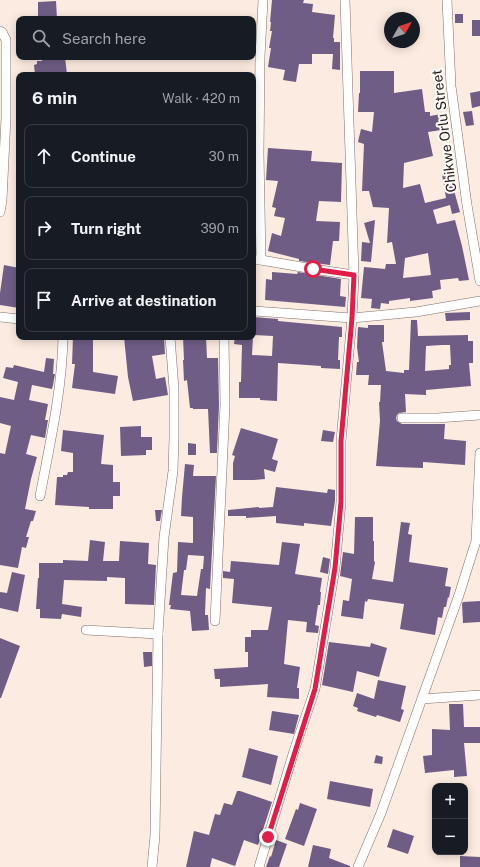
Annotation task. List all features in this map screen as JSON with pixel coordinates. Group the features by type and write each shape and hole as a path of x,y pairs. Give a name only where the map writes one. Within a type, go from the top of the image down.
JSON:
{"street":[{"path":"263,0 257,56 257,260 354,275"},
{"path":"258,867 315,689 335,568 341,502 341,441 352,318 354,275 346,0"},
{"name":"Chikwe Orlu Street","path":"447,0 451,86 467,205 480,281"},
{"path":"0,31 6,40 2,200 0,212"},
{"path":"256,311 352,318 416,312 480,301"},
{"path":"0,317 16,319"},
{"path":"40,496 56,416 63,340"},
{"path":"152,867 158,634 164,537 173,464 174,389 170,340"},
{"path":"215,621 225,405 224,340"},
{"path":"402,418 437,418 480,415"},
{"path":"358,867 381,813 459,596 476,541 480,453"},
{"path":"86,630 158,634"},
{"path":"422,698 480,695"}],"building":[{"path":"272,0 304,0 303,3 313,4 312,12 335,15 333,38 334,42 340,42 340,70 332,69 333,54 312,54 312,64 299,64 296,82 283,80 285,70 268,67 271,48 269,48 272,31 270,31 270,22"},
{"path":"56,1 57,16 38,16 38,2"},
{"path":"455,14 463,14 463,23 455,23"},
{"path":"472,20 480,20 480,36 472,36"},
{"path":"65,60 67,72 35,72 34,65 37,64 37,61"},
{"path":"360,71 394,71 394,93 422,89 425,112 430,112 430,116 447,113 448,125 440,126 441,130 428,132 433,156 404,163 403,188 420,184 425,203 446,198 442,174 452,173 455,194 460,212 452,214 450,205 433,210 437,224 455,220 469,280 459,281 458,278 440,280 441,289 432,291 433,298 410,301 410,298 389,301 389,304 381,303 380,309 371,308 372,299 361,298 364,267 385,269 386,264 396,264 392,242 387,243 389,208 373,207 369,191 362,191 364,144 358,142 361,129 372,132 374,112 358,112","holes":["428,253 431,275 403,278 405,258"]},
{"path":"480,91 480,106 472,108 470,93"},
{"path":"472,111 474,125 466,126 463,112"},
{"path":"268,148 312,151 311,161 342,163 341,202 319,201 316,221 340,222 339,241 333,241 330,265 299,261 299,259 268,251 272,233 281,236 285,218 274,216 276,208 272,207 278,181 266,180"},
{"path":"375,220 371,262 361,261 362,242 370,243 364,223"},
{"path":"4,265 16,267 16,308 0,305"},
{"path":"272,272 297,274 298,272 341,279 340,296 346,297 345,307 265,300 266,279 272,280"},
{"path":"470,312 470,320 446,321 445,313"},
{"path":"256,317 278,319 278,321 342,327 342,337 339,337 338,360 340,360 340,369 278,363 277,401 260,400 260,398 239,398 242,345 234,344 235,340 253,340 252,355 272,356 273,336 256,335"},
{"path":"411,320 417,320 418,336 468,335 468,341 473,341 473,363 469,363 471,386 426,390 426,395 405,394 406,412 399,413 396,418 397,421 402,424 445,424 444,439 466,441 465,465 423,462 423,468 376,466 380,421 379,402 381,385 368,385 369,375 356,375 357,362 359,362 357,347 358,327 368,328 368,325 384,325 384,342 382,342 386,371 404,373 404,370 409,370","holes":["450,345 451,365 449,365 449,369 425,371 426,346"]},
{"path":"73,340 93,340 93,372 118,376 115,394 72,388 75,364 72,364"},
{"path":"124,340 164,340 165,354 152,356 156,379 165,377 168,395 133,401 128,377"},
{"path":"183,340 206,340 207,358 218,358 219,405 217,453 210,453 208,409 190,408 187,380 184,381"},
{"path":"46,358 54,359 53,374 55,374 52,389 32,385 29,400 48,404 45,420 48,420 45,438 31,435 26,454 37,457 25,509 36,511 26,537 29,537 26,548 22,547 18,568 0,565 0,453 5,454 11,426 0,423 0,397 14,400 18,382 3,378 6,367 13,368 14,365 44,372"},
{"path":"141,426 141,437 152,437 152,450 146,450 146,455 121,456 120,427"},
{"path":"241,428 278,439 272,459 278,461 275,472 264,469 265,479 233,480 233,463 235,456 232,455"},
{"path":"63,430 104,435 101,464 113,465 113,482 120,482 120,496 113,496 113,509 89,509 89,507 55,505 57,477 63,477 63,475 67,475 68,472 73,472 73,453 61,451"},
{"path":"323,430 335,432 333,442 321,441"},
{"path":"188,443 196,444 196,455 188,455"},
{"path":"185,464 194,465 193,476 216,476 210,589 206,588 205,615 208,615 209,630 192,631 190,611 170,609 171,605 169,605 173,573 177,572 178,542 193,543 193,517 181,516","holes":["188,555 204,556 203,569 201,569 197,596 181,595 184,570 186,570"]},
{"path":"276,487 327,493 328,489 335,490 335,501 331,526 304,523 304,526 276,523 276,516 246,518 246,516 228,516 228,510 273,507"},
{"path":"155,510 162,510 160,521 156,521"},
{"path":"355,517 373,517 375,562 372,579 393,582 401,522 410,523 408,534 412,535 409,562 448,568 445,586 451,587 449,598 448,597 446,607 444,607 442,618 438,617 435,635 400,629 404,604 368,599 367,602 365,601 363,619 341,616 343,600 349,601 352,579 340,576 343,552 354,554"},
{"path":"90,540 105,542 103,561 119,561 120,541 149,543 148,564 156,565 154,605 125,604 125,578 107,577 107,581 64,580 62,604 82,607 81,617 62,614 61,619 40,618 40,609 36,609 39,563 63,563 63,560 88,561"},
{"path":"282,542 300,544 295,574 322,578 320,605 318,605 315,625 319,626 318,633 306,632 307,622 288,620 284,664 300,667 297,688 299,688 299,699 267,697 268,684 220,687 220,679 215,679 214,669 248,667 248,652 245,652 245,637 251,637 251,630 268,630 272,607 232,603 234,579 223,578 223,571 230,572 231,561 279,565"},
{"path":"323,557 330,559 328,574 320,572"},
{"path":"12,572 25,575 18,612 0,608 0,592 7,593"},
{"path":"480,601 480,622 463,623 463,602"},
{"path":"0,638 20,646 1,698 0,698"},
{"path":"329,642 370,647 371,643 387,648 379,677 357,671 353,692 322,685"},
{"path":"143,652 152,652 152,666 144,667"},
{"path":"378,680 406,686 401,709 404,710 400,722 357,711 358,708 353,706 357,693 374,699"},
{"path":"449,704 463,704 464,727 480,727 480,743 464,743 467,776 454,777 454,770 425,773 423,756 432,755 432,729 450,730"},
{"path":"272,711 299,715 294,734 269,730"},
{"path":"249,748 278,756 271,785 242,777"},
{"path":"376,755 383,757 382,764 374,763"},
{"path":"330,781 373,789 370,807 327,799"},
{"path":"237,791 272,802 258,845 244,840 235,866 212,858 210,867 186,867 194,831 209,835 215,814 220,815 224,803 232,805"},
{"path":"300,803 317,809 304,846 285,839 296,809 298,810"},
{"path":"393,829 414,836 408,854 387,847"},
{"path":"276,840 287,844 279,867 266,867 270,856 271,857"},
{"path":"313,845 331,849 329,858 350,867 308,867"},
{"path":"460,856 480,857 480,867 460,867"}],"route":[{"path":"268,837 294,751 315,689 335,568 341,502 341,441 352,318 354,275 313,269"}]}
